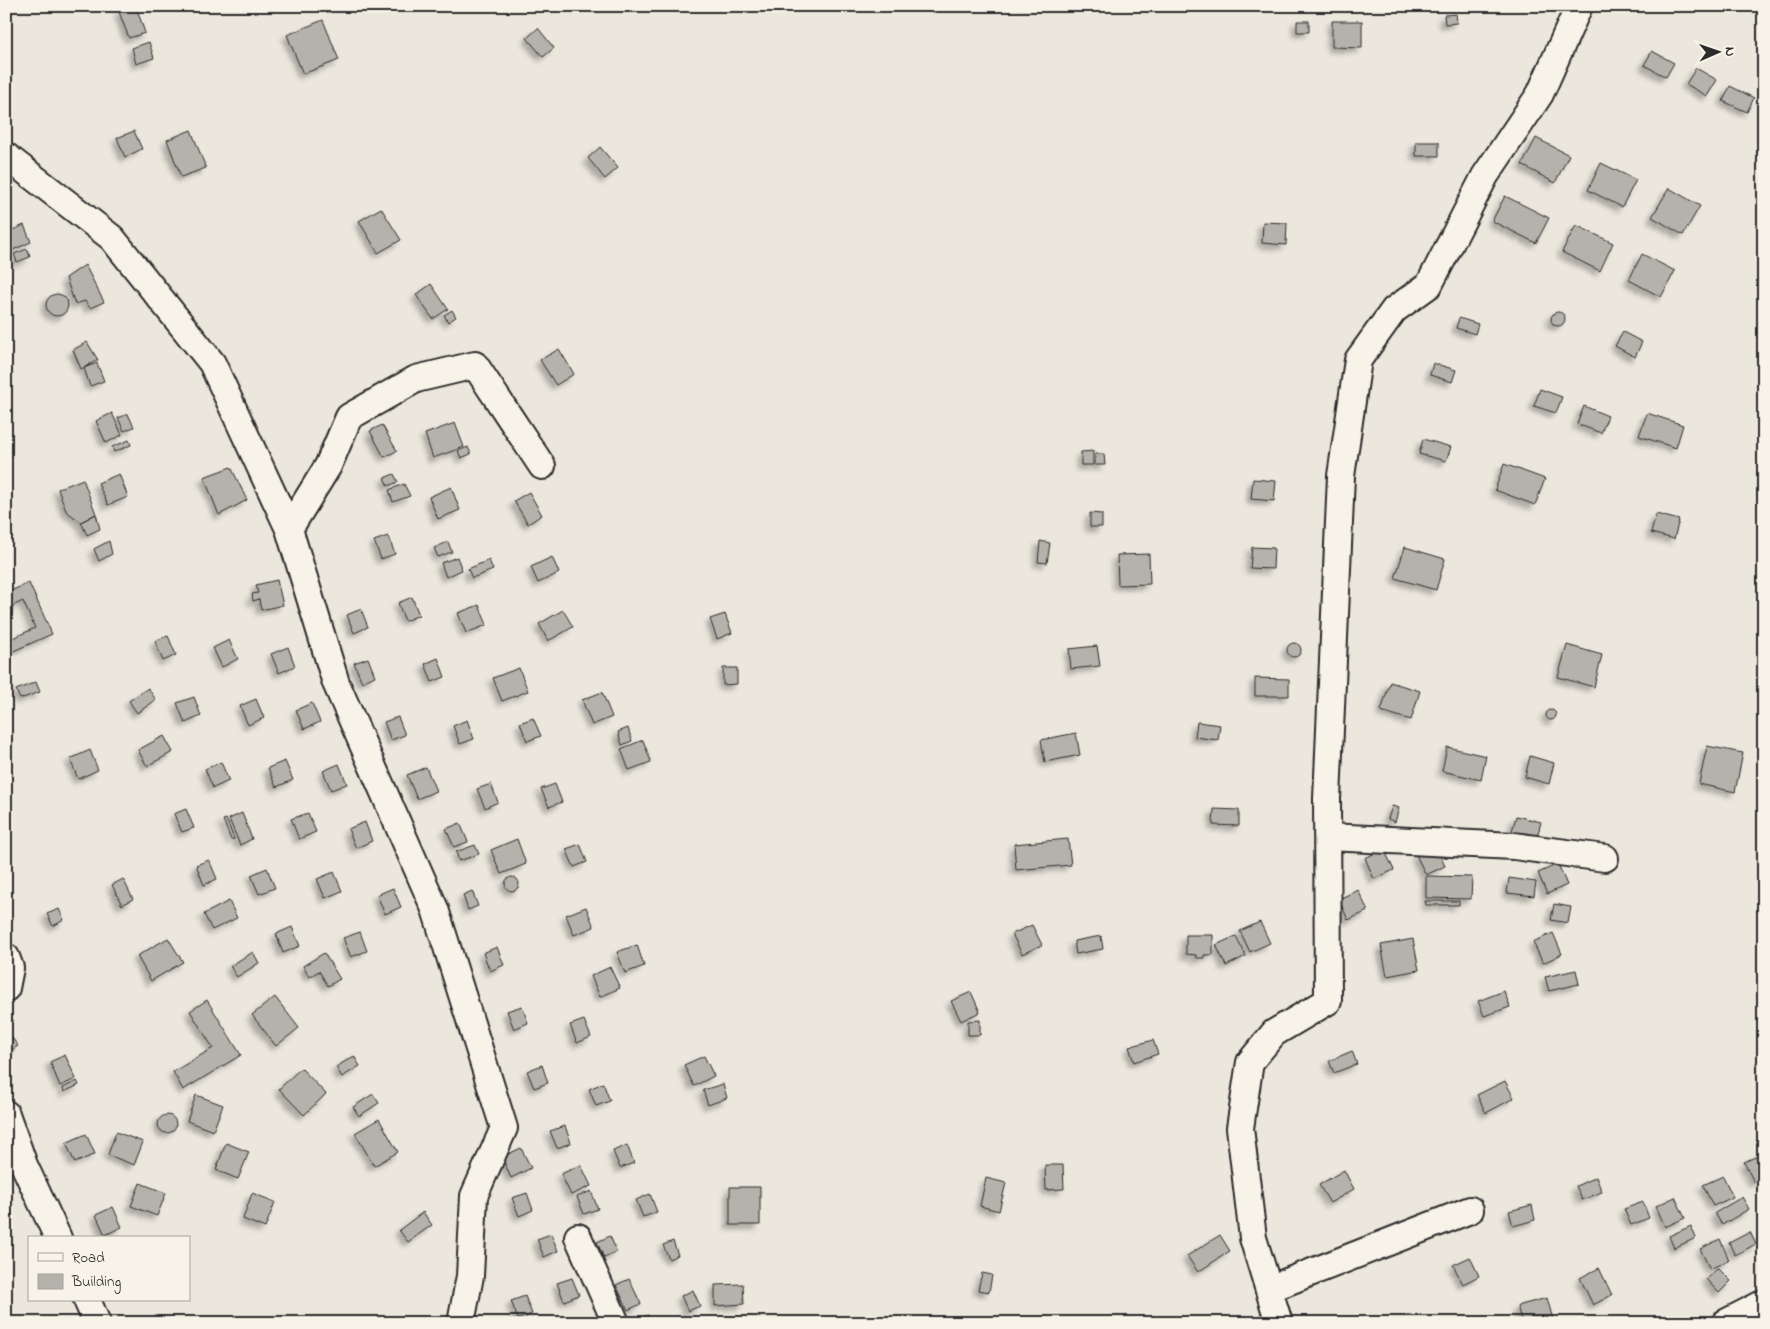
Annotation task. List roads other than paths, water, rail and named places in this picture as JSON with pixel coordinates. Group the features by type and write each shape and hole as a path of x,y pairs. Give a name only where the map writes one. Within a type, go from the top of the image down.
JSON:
{"street":[{"path":"1279,1323 1253,1238 1240,1128 1250,1062 1274,1033 1328,1001 1328,799 1341,476 1358,360 1394,310 1429,285 1485,176 1540,94 1579,6"},
{"path":"6,156 112,238 212,363 289,529 336,683 435,909 504,1128 474,1196 470,1276 460,1323"},
{"path":"289,529 328,466 349,418 416,379 475,365 542,466"},
{"path":"1328,837 1514,846 1605,858"},
{"path":"6,957 10,968 6,988"},
{"path":"6,1114 24,1165 57,1236"},
{"path":"1269,1289 1470,1210"},
{"path":"578,1237 616,1323"},
{"path":"88,1302 97,1323"},
{"path":"1724,1323 1764,1303"}]}
